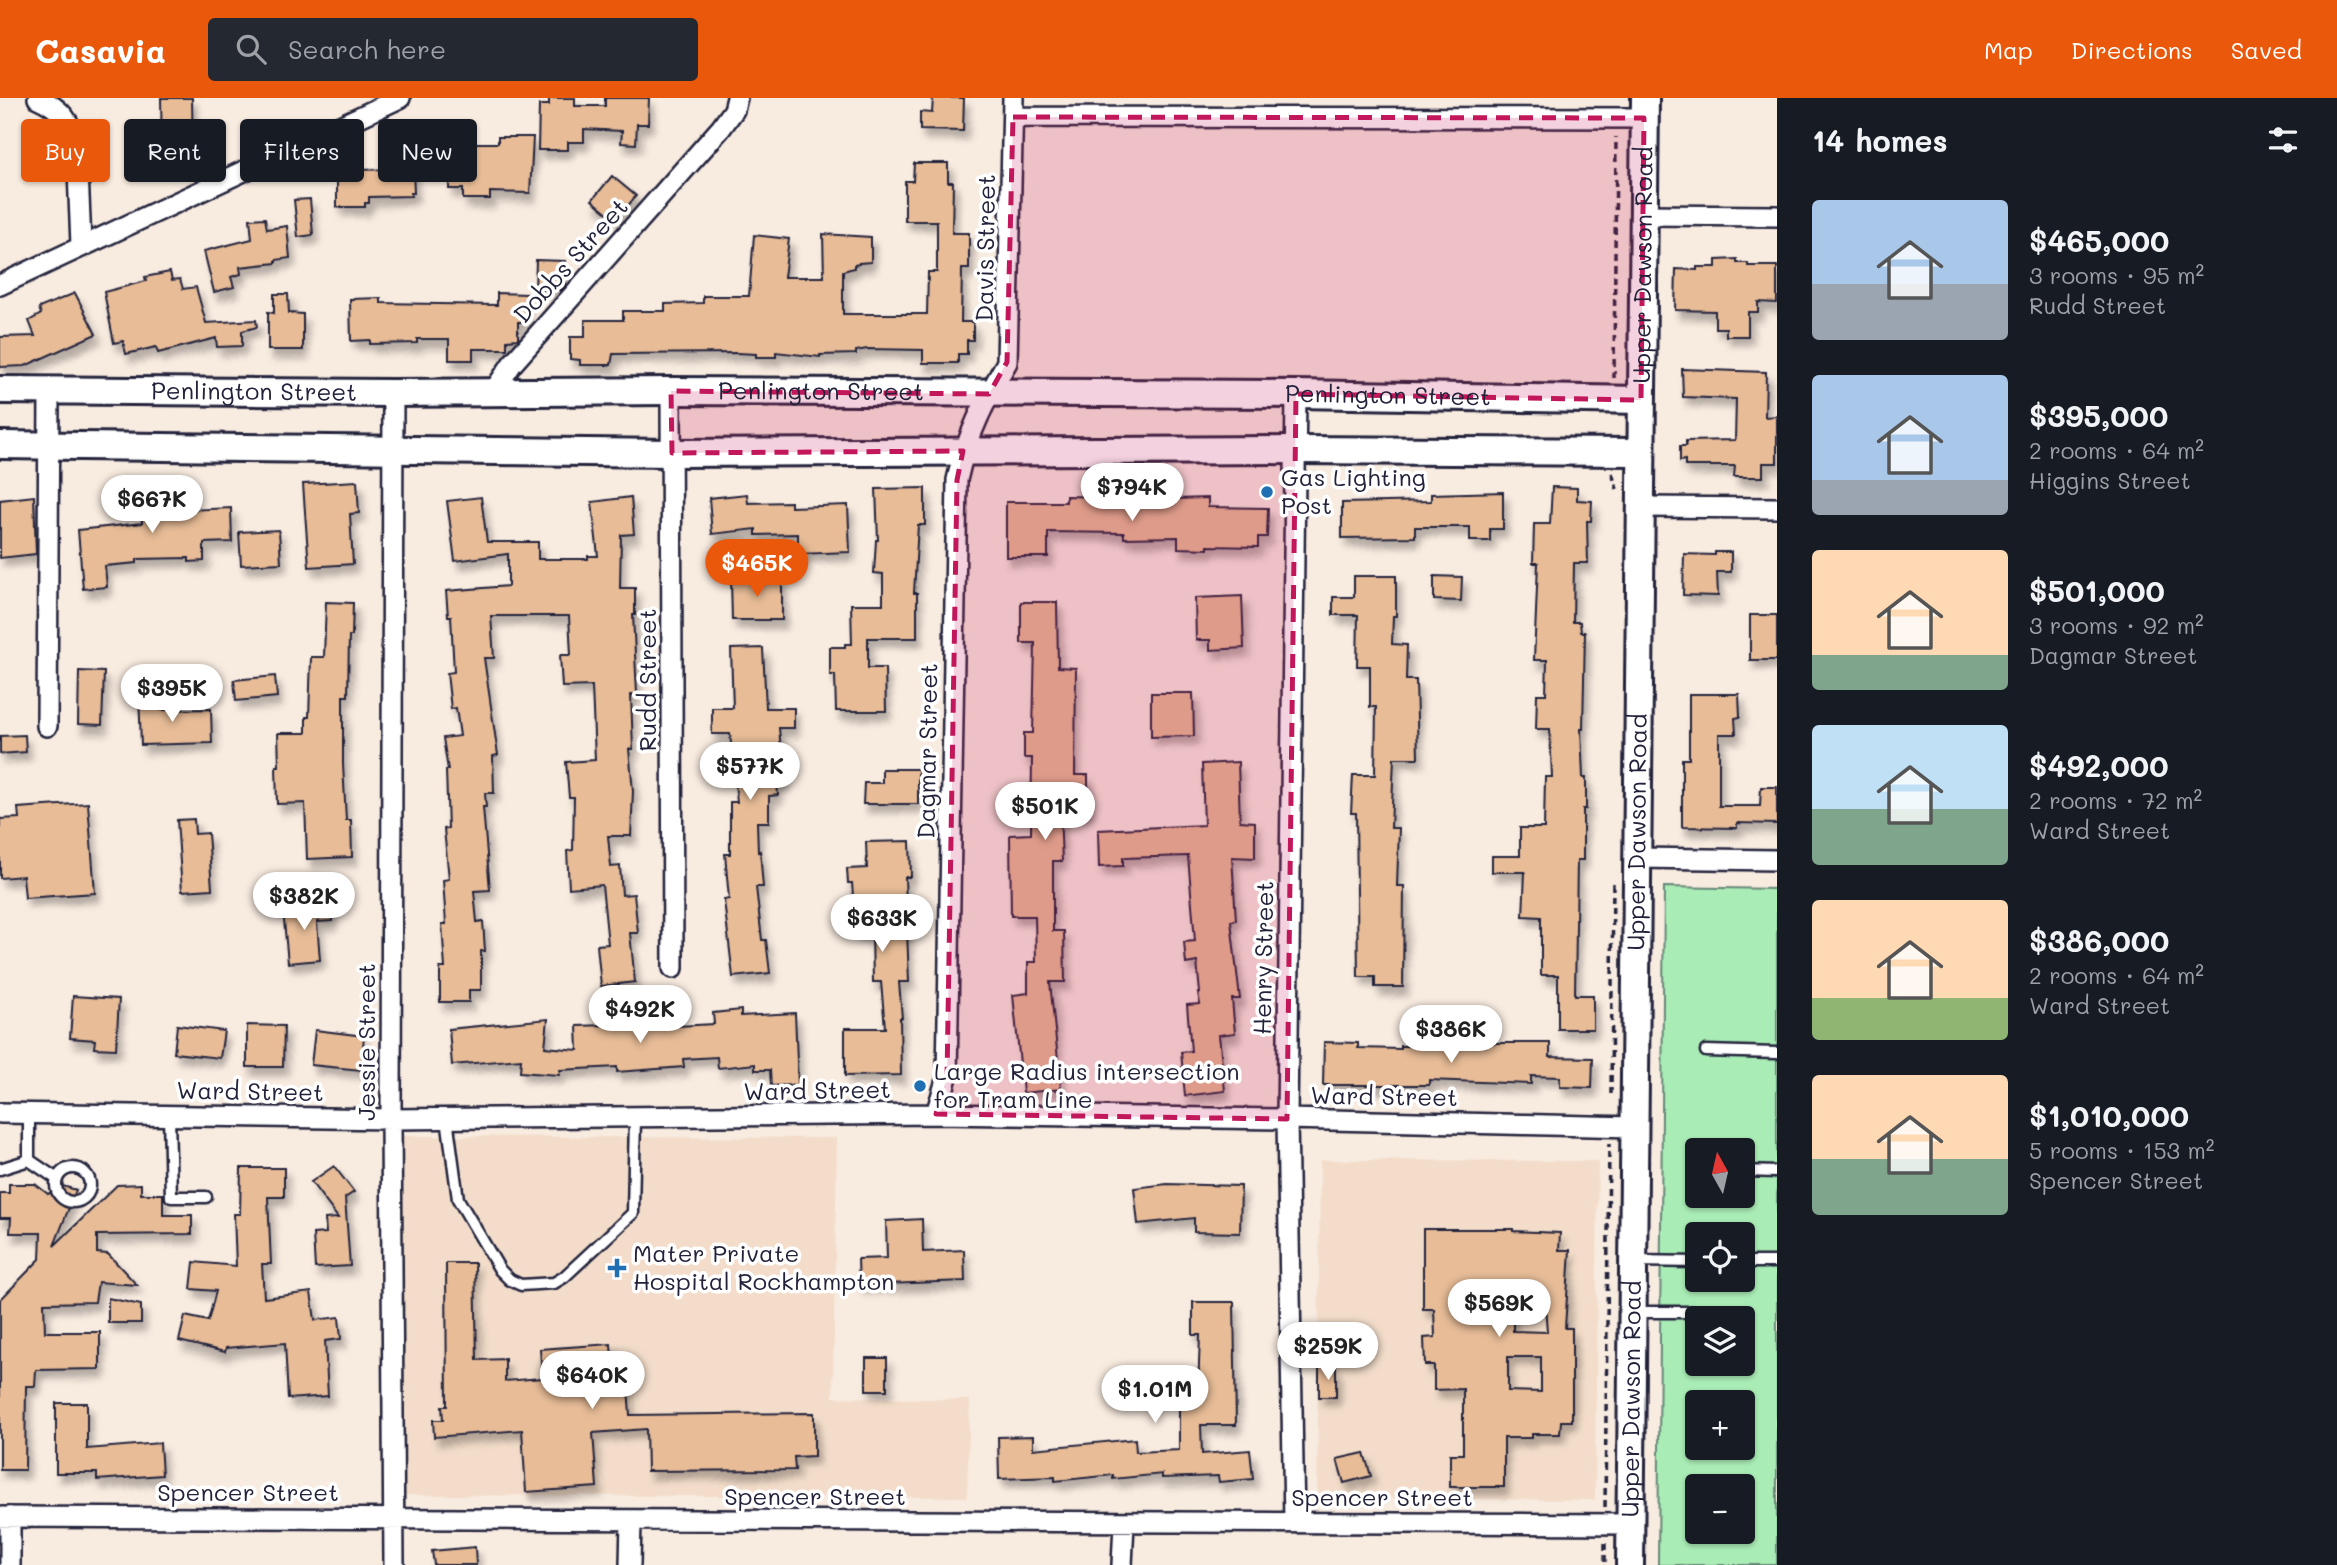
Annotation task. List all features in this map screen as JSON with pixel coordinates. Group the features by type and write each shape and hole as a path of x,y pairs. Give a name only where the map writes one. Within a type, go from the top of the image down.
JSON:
{"street":[{"path":"38,98 59,110 74,135 77,146 81,245"},
{"path":"0,285 400,98"},
{"name":"Dobbs Street","path":"493,392 512,364 722,128 734,110 737,98"},
{"path":"1013,107 1617,118 1644,108"},
{"name":"Davis Street","path":"989,394 1007,362 1013,107"},
{"name":"Upper Dawson Road","path":"1630,1565 1633,1261 1622,1127 1637,858 1629,502 1640,452 1644,108"},
{"path":"1643,215 1777,216"},
{"name":"Penlington Street","path":"0,390 1296,394 1641,400"},
{"path":"47,726 49,391"},
{"name":"Rudd Street","path":"671,391 673,968"},
{"name":"Jessie Street","path":"393,393 391,1119 394,1565"},
{"name":"Dagmar Street","path":"936,1114 947,1077 957,480 963,451 989,394"},
{"name":"Henry Street","path":"1294,1522 1287,1119 1296,394"},
{"path":"0,445 671,453 1294,450 1640,452"},
{"path":"1629,502 1777,508"},
{"path":"1637,858 1777,860"},
{"name":"Ward Street","path":"0,1113 391,1119 936,1114 1622,1127"},
{"path":"5,1517 10,1565"},
{"name":"Spencer Street","path":"5,1517 1630,1524"},
{"path":"630,1565 631,1520"},
{"path":"1122,1565 1124,1523"}],"lane":[{"path":"1706,1051 1777,1054"},
{"path":"29,1114 29,1160"},
{"path":"170,1116 171,1197 206,1197"},
{"path":"447,1118 458,1199 500,1270 510,1280 521,1285 532,1285 554,1283 564,1277 633,1213 635,1117"},
{"path":"0,1169 29,1160"},
{"path":"29,1160 57,1180"},
{"path":"1755,1171 1777,1172"},
{"path":"1633,1261 1685,1262"},
{"path":"1755,1262 1777,1262"},
{"path":"1632,1312 1685,1312"}],"path":[{"path":"1614,399 1617,118"},
{"path":"1612,452 1611,467 1629,502"},
{"path":"1605,1496 1622,1127 1613,871"}],"highlighted area":[{"path":"1013,117 1644,118 1641,400 1296,394 1287,1119 936,1114 947,1077 957,480 963,451 672,453 671,391 989,394 1007,362"}],"shaded area":[{"name":"Mater Private Hospital Rockhampton","path":"402,1136 837,1138 833,1397 970,1400 967,1497 394,1495"},
{"path":"1320,1160 1598,1161 1595,1500 1317,1498"}],"green space":[{"path":"1664,887 1777,889 1777,1565 1658,1565"}],"building":[{"path":"161,98 192,98 192,119 161,119"},
{"path":"549,98 575,98 575,106 605,106 605,98 649,98 648,124 637,124 636,144 621,143 622,131 584,129 584,142 568,142 568,150 538,150 539,105 549,105"},
{"path":"933,98 964,98 963,131 920,130 920,112 932,113"},
{"path":"498,137 533,137 530,193 490,192 490,199 463,199 463,189 449,189 449,182 477,182 477,143 498,143"},
{"path":"914,163 948,163 948,182 953,182 952,233 969,233 969,269 962,269 961,322 973,322 973,340 967,340 967,354 958,354 958,363 923,363 923,350 867,349 856,351 856,354 820,357 776,352 776,357 737,353 613,354 611,365 580,365 580,360 570,359 570,337 585,337 585,320 623,320 623,311 665,311 665,304 703,303 703,296 749,296 754,235 789,239 784,277 824,277 823,234 871,237 871,262 859,263 854,265 854,268 843,271 843,314 927,314 928,272 937,272 937,221 905,221 905,181 913,181"},
{"path":"364,170 378,170 378,182 414,182 414,193 411,193 411,196 369,197 369,203 365,203 365,207 337,207 337,182 364,182"},
{"path":"612,176 636,196 616,220 592,200"},
{"path":"310,199 313,235 298,237 294,200"},
{"path":"265,218 267,229 287,226 290,258 276,260 276,263 240,267 241,274 231,277 234,287 214,292 204,251 252,239 250,219"},
{"path":"1737,259 1737,263 1748,263 1748,266 1777,266 1777,303 1758,302 1758,312 1748,312 1748,336 1726,336 1726,328 1715,328 1715,311 1675,310 1676,269 1716,267 1716,260"},
{"path":"536,260 565,261 565,286 561,290 535,290"},
{"path":"170,272 172,280 180,279 183,289 196,287 206,323 256,320 257,327 242,331 242,346 217,347 216,338 158,353 156,347 126,354 123,341 114,343 104,292 146,281 145,277"},
{"path":"75,293 96,334 25,366 0,367 0,337 35,336 29,321 41,314 39,308"},
{"path":"497,293 527,294 526,322 518,322 518,339 507,340 507,349 473,349 473,360 449,360 449,339 370,344 370,340 351,341 350,299 381,298 381,303 497,305"},
{"path":"274,294 288,294 289,313 303,314 303,350 268,350 268,312 274,313"},
{"path":"1682,369 1766,372 1765,417 1777,416 1777,463 1763,463 1763,477 1734,477 1735,466 1685,466 1685,460 1680,461 1680,446 1686,446 1686,441 1735,440 1736,399 1683,397"},
{"path":"165,476 166,511 231,508 232,542 204,543 204,561 189,562 189,558 137,559 137,563 105,566 107,587 83,589 78,530 142,523 141,477"},
{"path":"357,481 359,513 350,514 353,564 309,567 303,484"},
{"path":"1552,487 1577,488 1577,500 1592,501 1591,521 1587,521 1588,563 1574,563 1573,622 1580,622 1581,632 1585,632 1581,729 1583,778 1586,778 1583,860 1577,860 1575,995 1593,995 1593,1029 1558,1029 1558,975 1541,975 1541,917 1523,916 1525,872 1492,872 1492,856 1520,856 1520,828 1544,828 1545,777 1552,777 1550,729 1536,729 1537,694 1546,694 1547,660 1534,660 1538,563 1533,563 1534,524 1550,524"},
{"path":"925,488 925,525 918,525 914,593 917,593 917,638 868,638 868,668 885,668 886,711 836,711 835,675 830,675 830,647 852,644 851,604 883,604 883,574 874,573 878,540 876,489"},
{"path":"1503,492 1503,529 1490,529 1490,541 1470,541 1470,527 1415,527 1415,537 1342,538 1342,503 1431,501 1431,494"},
{"path":"747,494 748,503 791,502 791,507 848,505 850,552 798,554 798,534 756,535 756,529 712,534 709,498"},
{"path":"34,496 36,554 0,558 0,500"},
{"path":"1066,496 1107,497 1107,501 1208,498 1208,507 1268,508 1267,537 1258,537 1258,547 1208,546 1208,549 1178,548 1178,537 1124,538 1124,533 1048,532 1048,557 1006,557 1006,502 1066,502"},
{"path":"481,497 487,542 538,542 538,559 588,559 588,556 598,556 592,502 631,497 634,534 621,535 620,588 635,588 633,615 637,694 631,695 631,836 608,836 611,867 620,866 622,895 634,894 638,933 630,933 635,982 601,986 597,945 608,944 602,885 569,888 567,851 573,850 574,797 569,797 566,762 595,760 592,686 562,687 560,655 571,655 569,616 491,616 494,658 484,658 498,755 493,756 494,793 485,793 486,807 483,807 490,890 474,891 477,922 483,921 485,951 481,951 481,990 469,990 469,1002 440,1002 440,968 445,968 443,880 449,879 444,829 448,828 448,770 443,738 460,736 456,708 451,709 447,673 454,672 451,616 448,616 446,591 508,586 508,554 455,561 447,501"},
{"path":"279,530 281,563 241,565 239,532"},
{"path":"1715,552 1731,552 1731,572 1717,572 1718,596 1683,595 1684,554 1715,555"},
{"path":"1354,576 1396,576 1396,616 1393,616 1392,644 1407,645 1406,680 1416,680 1418,758 1394,758 1391,828 1399,828 1397,886 1404,886 1403,987 1375,987 1375,977 1358,977 1356,813 1351,813 1353,775 1375,775 1376,707 1370,707 1370,666 1357,666 1358,615 1333,615 1333,597 1354,597"},
{"path":"1434,576 1462,577 1461,601 1434,600"},
{"path":"782,578 782,620 732,620 731,579"},
{"path":"1242,596 1244,648 1210,650 1210,640 1196,640 1195,598"},
{"path":"326,602 353,603 352,636 349,636 348,696 343,696 346,820 351,820 352,857 307,859 305,803 277,804 278,733 306,733 311,657 324,657"},
{"path":"1021,602 1057,602 1058,667 1076,668 1075,775 1088,775 1088,812 1060,812 1062,861 1053,861 1053,931 1064,931 1065,982 1050,982 1061,1089 1023,1093 1013,995 1028,993 1028,962 1036,962 1035,916 1011,916 1010,835 1031,834 1032,758 1024,758 1024,733 1033,733 1035,643 1021,643"},
{"path":"1750,615 1777,615 1777,660 1750,660"},
{"path":"763,648 766,708 794,708 794,728 779,728 784,783 777,783 778,795 769,796 769,822 757,822 763,887 756,887 762,940 766,940 770,973 733,977 724,900 729,899 725,854 730,854 730,802 737,802 730,734 712,734 712,708 733,708 731,649"},
{"path":"79,671 104,672 102,725 78,724"},
{"path":"275,676 277,697 236,701 234,680"},
{"path":"159,692 160,710 211,709 212,743 141,745 139,693"},
{"path":"1151,693 1193,693 1194,736 1151,737"},
{"path":"1689,694 1739,694 1740,717 1735,718 1736,734 1719,734 1719,806 1760,806 1761,787 1777,787 1777,824 1737,823 1737,828 1682,827 1682,759 1689,759"},
{"path":"25,735 26,752 0,754 0,736"},
{"path":"1238,762 1240,821 1255,822 1255,858 1232,857 1236,920 1231,921 1240,999 1232,999 1235,1033 1219,1035 1225,1091 1185,1096 1181,1052 1191,1051 1187,1005 1200,1004 1197,962 1186,964 1184,942 1195,941 1188,856 1123,858 1123,866 1099,867 1098,830 1204,825 1202,764"},
{"path":"882,769 918,769 918,804 863,804 864,783 882,783"},
{"path":"88,803 95,893 25,898 23,876 0,878 0,819 19,818 18,808"},
{"path":"194,819 195,834 208,833 212,889 182,891 177,820"},
{"path":"910,841 911,877 905,877 909,982 899,982 902,1018 901,1075 845,1076 845,1028 885,1028 881,982 873,982 872,932 856,934 852,883 848,883 847,869 867,868 866,842"},
{"path":"331,905 332,921 317,922 320,960 288,963 283,910"},
{"path":"73,996 119,999 116,1049 94,1048 95,1040 70,1038"},
{"path":"658,1008 659,1027 714,1024 713,1013 741,1010 741,1016 795,1013 798,1085 771,1086 770,1070 755,1070 755,1064 718,1068 717,1057 683,1059 684,1067 617,1072 617,1067 560,1070 559,1075 520,1072 521,1059 452,1065 449,1029 548,1019 545,1047 578,1050 577,1026 634,1024 633,1010"},
{"path":"177,1025 224,1031 220,1058 174,1053"},
{"path":"247,1025 284,1026 283,1067 247,1067"},
{"path":"315,1030 364,1036 361,1070 311,1065"},
{"path":"1435,1037 1455,1037 1455,1046 1550,1043 1550,1057 1593,1058 1592,1088 1560,1087 1560,1077 1531,1076 1531,1084 1429,1080 1429,1085 1323,1085 1324,1042 1358,1043 1358,1048 1401,1049 1401,1046 1435,1046"},
{"path":"334,1166 354,1192 345,1198 350,1266 315,1268 313,1234 326,1233 325,1219 338,1218 311,1182"},
{"path":"241,1168 284,1168 284,1197 268,1197 271,1264 262,1264 264,1298 311,1292 315,1320 339,1317 341,1339 325,1341 328,1396 288,1399 285,1343 226,1348 225,1352 179,1341 185,1316 208,1321 216,1291 191,1289 194,1262 236,1266 234,1214 240,1214"},
{"path":"9,1184 35,1184 48,1194 63,1186 76,1190 54,1246 117,1185 141,1184 141,1194 163,1194 163,1215 192,1215 192,1234 97,1235 97,1253 108,1254 137,1285 98,1282 95,1302 44,1303 45,1332 100,1332 100,1369 36,1370 35,1386 26,1386 25,1470 0,1470 0,1300 40,1259 41,1233 10,1233 11,1218 0,1218 0,1193 9,1193"},
{"path":"1167,1184 1241,1186 1240,1233 1194,1232 1194,1218 1138,1224 1134,1188"},
{"path":"922,1219 923,1252 964,1250 965,1281 859,1285 858,1259 887,1258 886,1221"},
{"path":"1423,1229 1513,1229 1560,1233 1559,1250 1570,1250 1565,1328 1572,1328 1572,1421 1561,1421 1560,1434 1504,1438 1504,1487 1450,1487 1450,1454 1463,1454 1463,1389 1434,1390 1434,1365 1425,1365 1424,1338 1435,1337 1434,1309 1423,1309","holes":["1513,1303 1545,1304 1547,1332 1513,1331","1508,1357 1541,1357 1541,1392 1508,1391"]},
{"path":"446,1263 475,1263 477,1360 505,1359 505,1381 542,1378 540,1349 611,1344 614,1389 628,1388 630,1415 814,1413 814,1456 794,1457 795,1470 647,1471 646,1429 593,1433 597,1487 526,1492 522,1430 434,1437 433,1420 443,1420 442,1406 447,1406"},
{"path":"108,1298 141,1305 141,1323 108,1323"},
{"path":"1193,1302 1234,1302 1236,1425 1201,1425 1202,1454 1250,1450 1253,1479 1219,1482 1218,1476 1162,1478 1162,1474 1113,1479 1113,1475 1055,1481 1055,1477 999,1479 998,1437 1033,1436 1033,1449 1135,1439 1136,1452 1179,1450 1179,1408 1195,1408 1195,1392 1198,1392 1200,1335 1193,1335"},
{"path":"866,1358 887,1358 887,1390 866,1390"},
{"path":"1319,1367 1336,1367 1336,1397 1319,1397"},
{"path":"56,1403 87,1403 87,1449 160,1443 162,1475 97,1480 97,1473 56,1473"},
{"path":"1364,1453 1371,1476 1344,1483 1337,1459"},
{"path":"475,1547 476,1565 434,1565 432,1551"}],"place":[{"name":"Gas Lighting Post","path":"1267,492"},
{"name":"Large Radius intersection for Tram Line","path":"920,1086"},
{"name":"Mater Private Hospital Rockhampton","path":"617,1268"}]}
